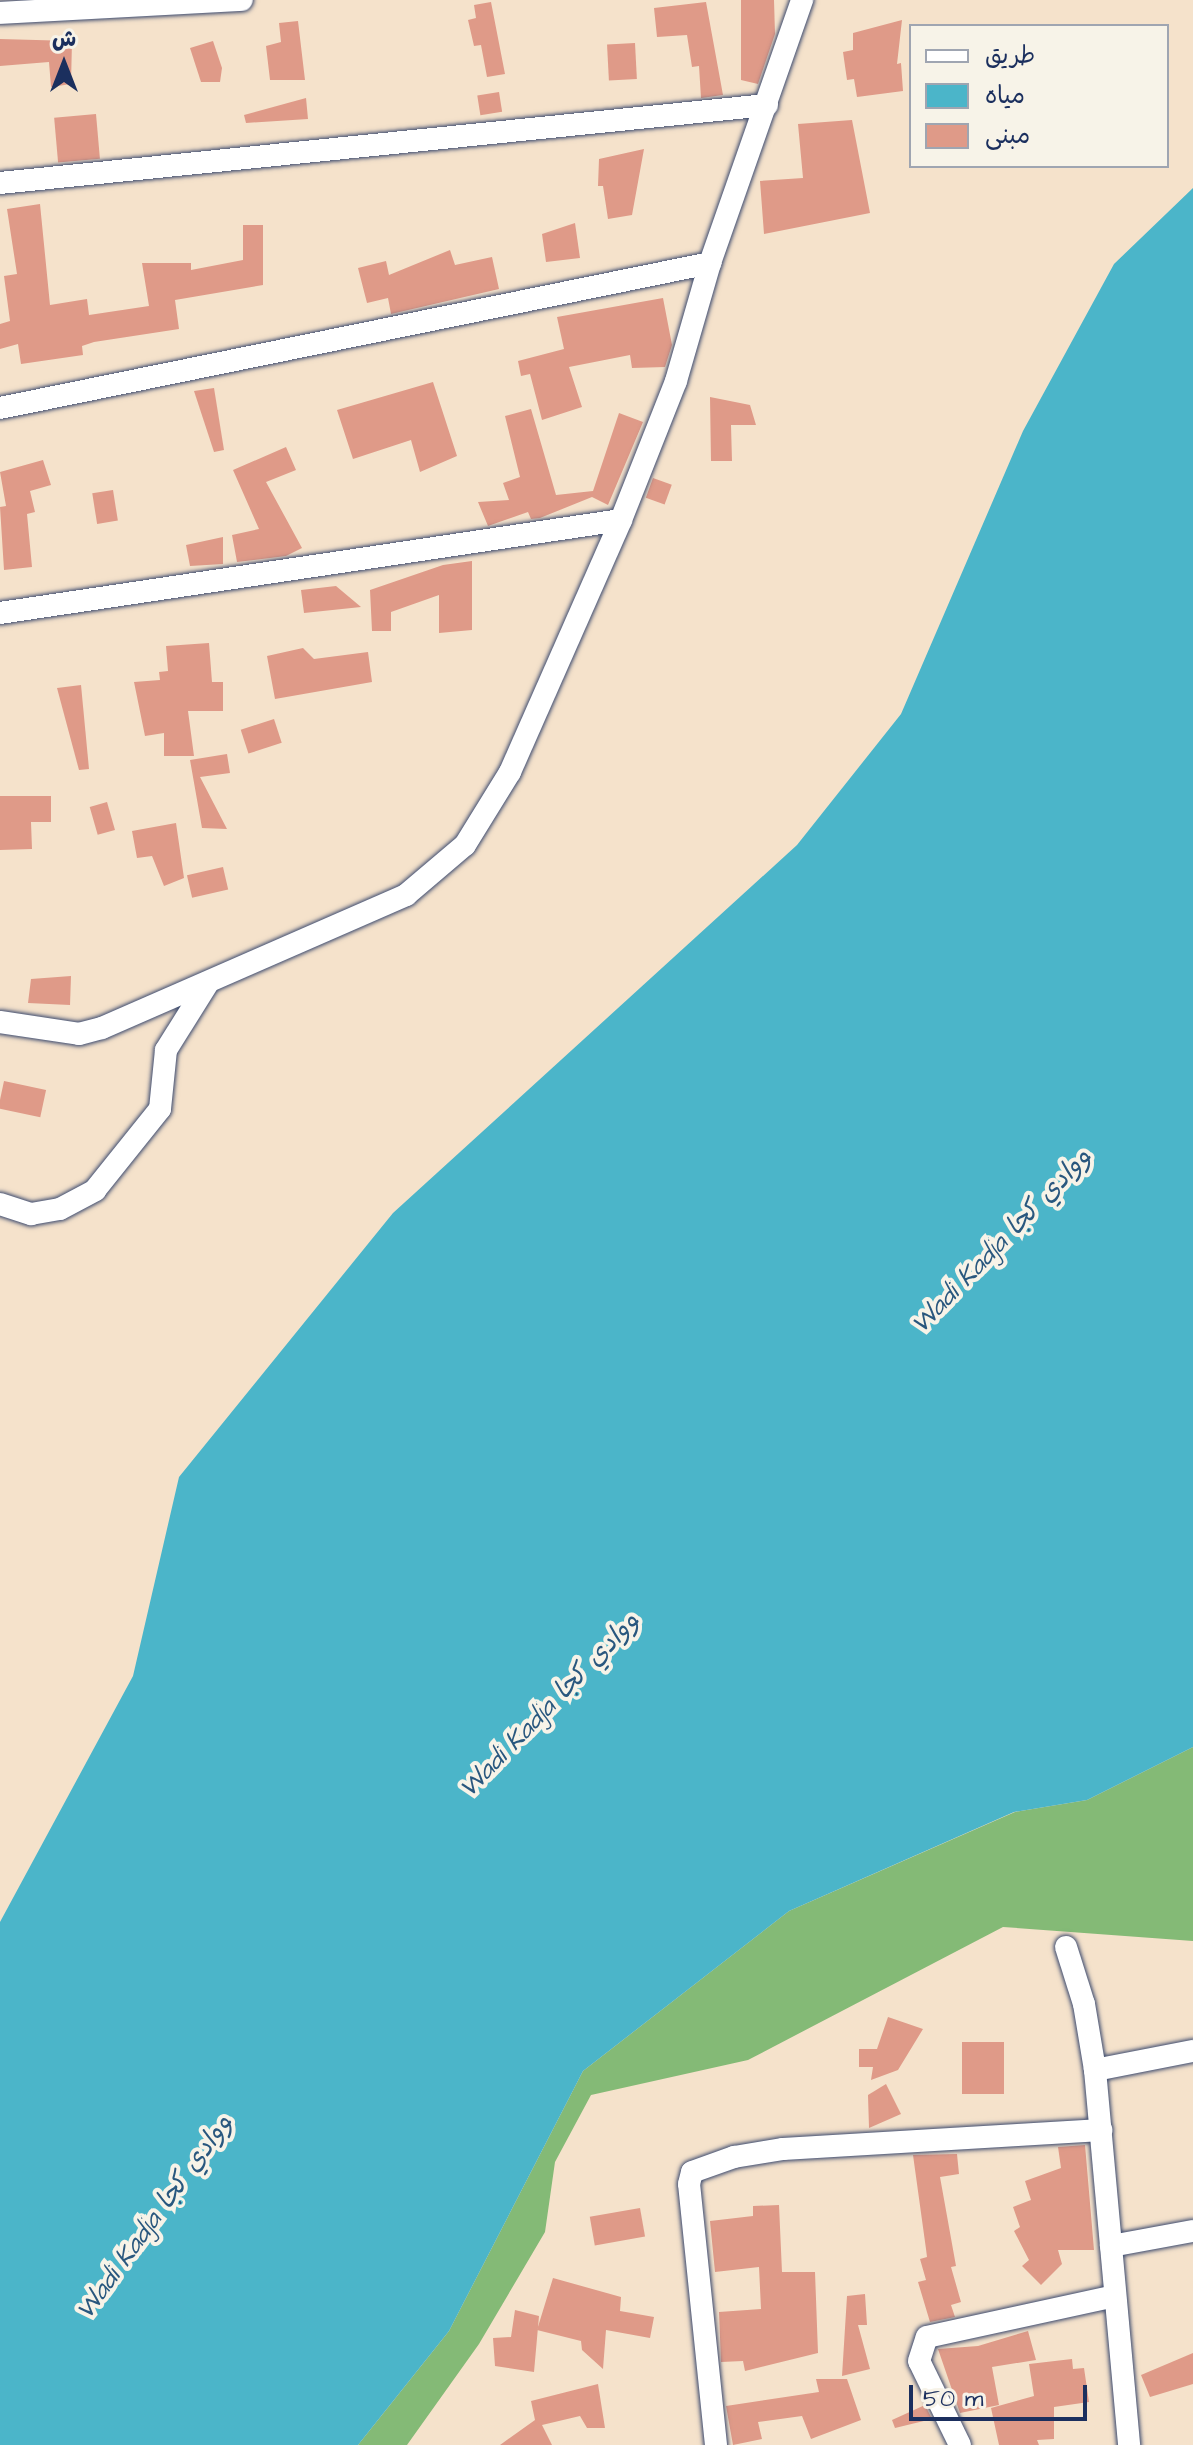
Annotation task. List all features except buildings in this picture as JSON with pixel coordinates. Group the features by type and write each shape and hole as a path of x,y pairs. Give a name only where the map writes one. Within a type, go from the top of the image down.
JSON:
{"street":[{"path":"0,13 242,0"},
{"path":"0,1022 79,1034 208,983 406,895 465,845 510,772 621,520 676,381 710,263 802,0"},
{"path":"0,183 767,105"},
{"path":"0,408 710,263"},
{"path":"0,613 621,520"},
{"path":"0,1204 31,1214 60,1209 95,1190 160,1109 166,1050 208,983"},
{"path":"1066,1947 1084,2004 1095,2070 1129,2445"},
{"path":"1095,2070 1193,2051"},
{"path":"716,2445 689,2184 692,2172 734,2157 783,2149 1101,2130"},
{"path":"1111,2246 1193,2231"},
{"path":"960,2445 919,2361 927,2337 1115,2296"}],"green space":[{"path":"1193,1747 1193,1941 1003,1927 748,2060 591,2095 555,2162 545,2232 479,2344 407,2445 358,2445 449,2331 583,2071 789,1911 1015,1812 1087,1800"}],"water":[{"name":"Wadi Kadja ووادي كجا","path":"1193,188 1193,1747 1087,1800 1014,1812 789,1911 583,2071 449,2331 358,2445 0,2445 0,1922 133,1676 179,1477 393,1213 797,845 901,714 1023,431 1114,264"}]}
